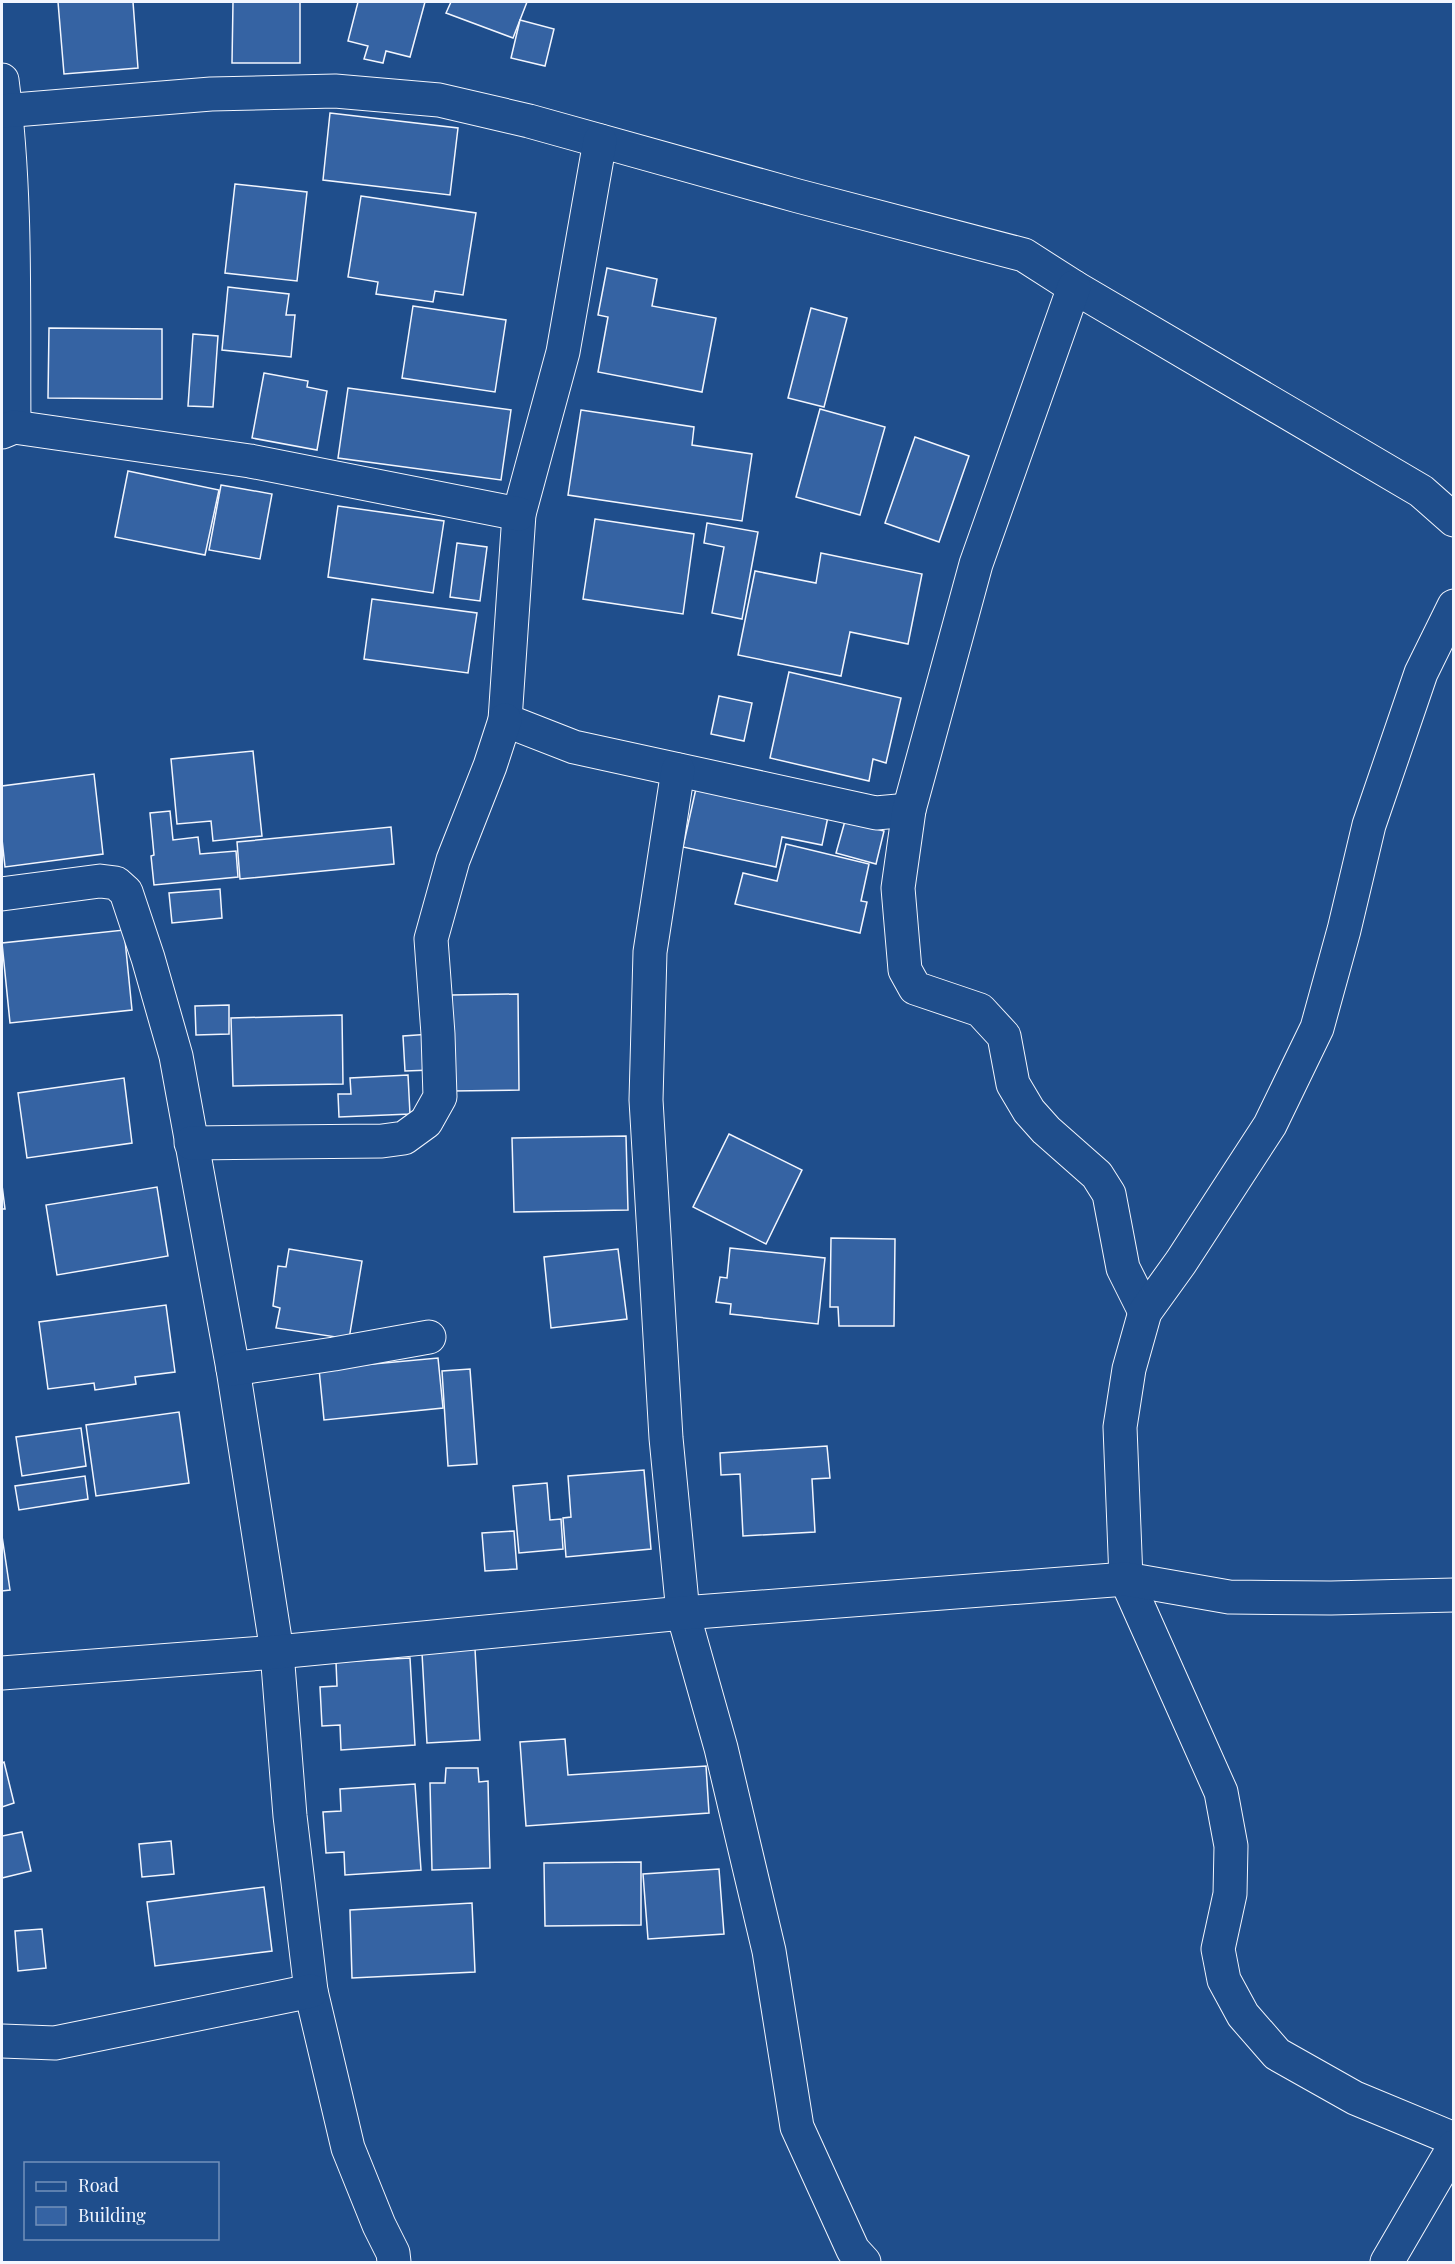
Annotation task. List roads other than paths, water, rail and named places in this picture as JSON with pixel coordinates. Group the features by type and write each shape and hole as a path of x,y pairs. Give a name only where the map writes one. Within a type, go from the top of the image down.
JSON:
{"street":[{"path":"519,514 250,460 8,429 13,227 3,101 335,91 439,100 529,121 1024,255 1421,491 1454,520"},
{"path":"191,1143 382,1141 404,1138 426,1122 440,1097 431,939 453,860 490,766 505,720 519,514 563,352 600,141"},
{"path":"1074,286 976,564 909,810 898,888 905,970 915,988 980,1010 1004,1036 1013,1084 1029,1111 1046,1130 1097,1174 1110,1194 1123,1268 1145,1312"},
{"path":"1454,606 1421,673 1369,825 1344,930 1317,1028 1270,1125 1145,1312 1128,1369 1120,1427 1126,1579 1221,1792 1231,1846 1230,1894 1218,1949 1224,1980 1243,2016 1277,2054 1355,2098 1454,2139"},
{"path":"505,720 574,747 876,813 909,810"},
{"path":"678,770 650,952 646,1100 666,1438 683,1613 721,1748 769,1951 797,2127 853,2250 864,2262"},
{"path":"2,894 100,881 116,883 126,892 148,958 176,1056 234,1369 277,1652 290,1816 311,1990 348,2148 378,2225 393,2253 394,2262"},
{"path":"234,1369 429,1337"},
{"path":"2,1673 277,1652 683,1613 1126,1579 1228,1596 1331,1599 1454,1595"},
{"path":"2,2041 55,2043 311,1990"},
{"path":"1387,2262 1454,2146"}]}
